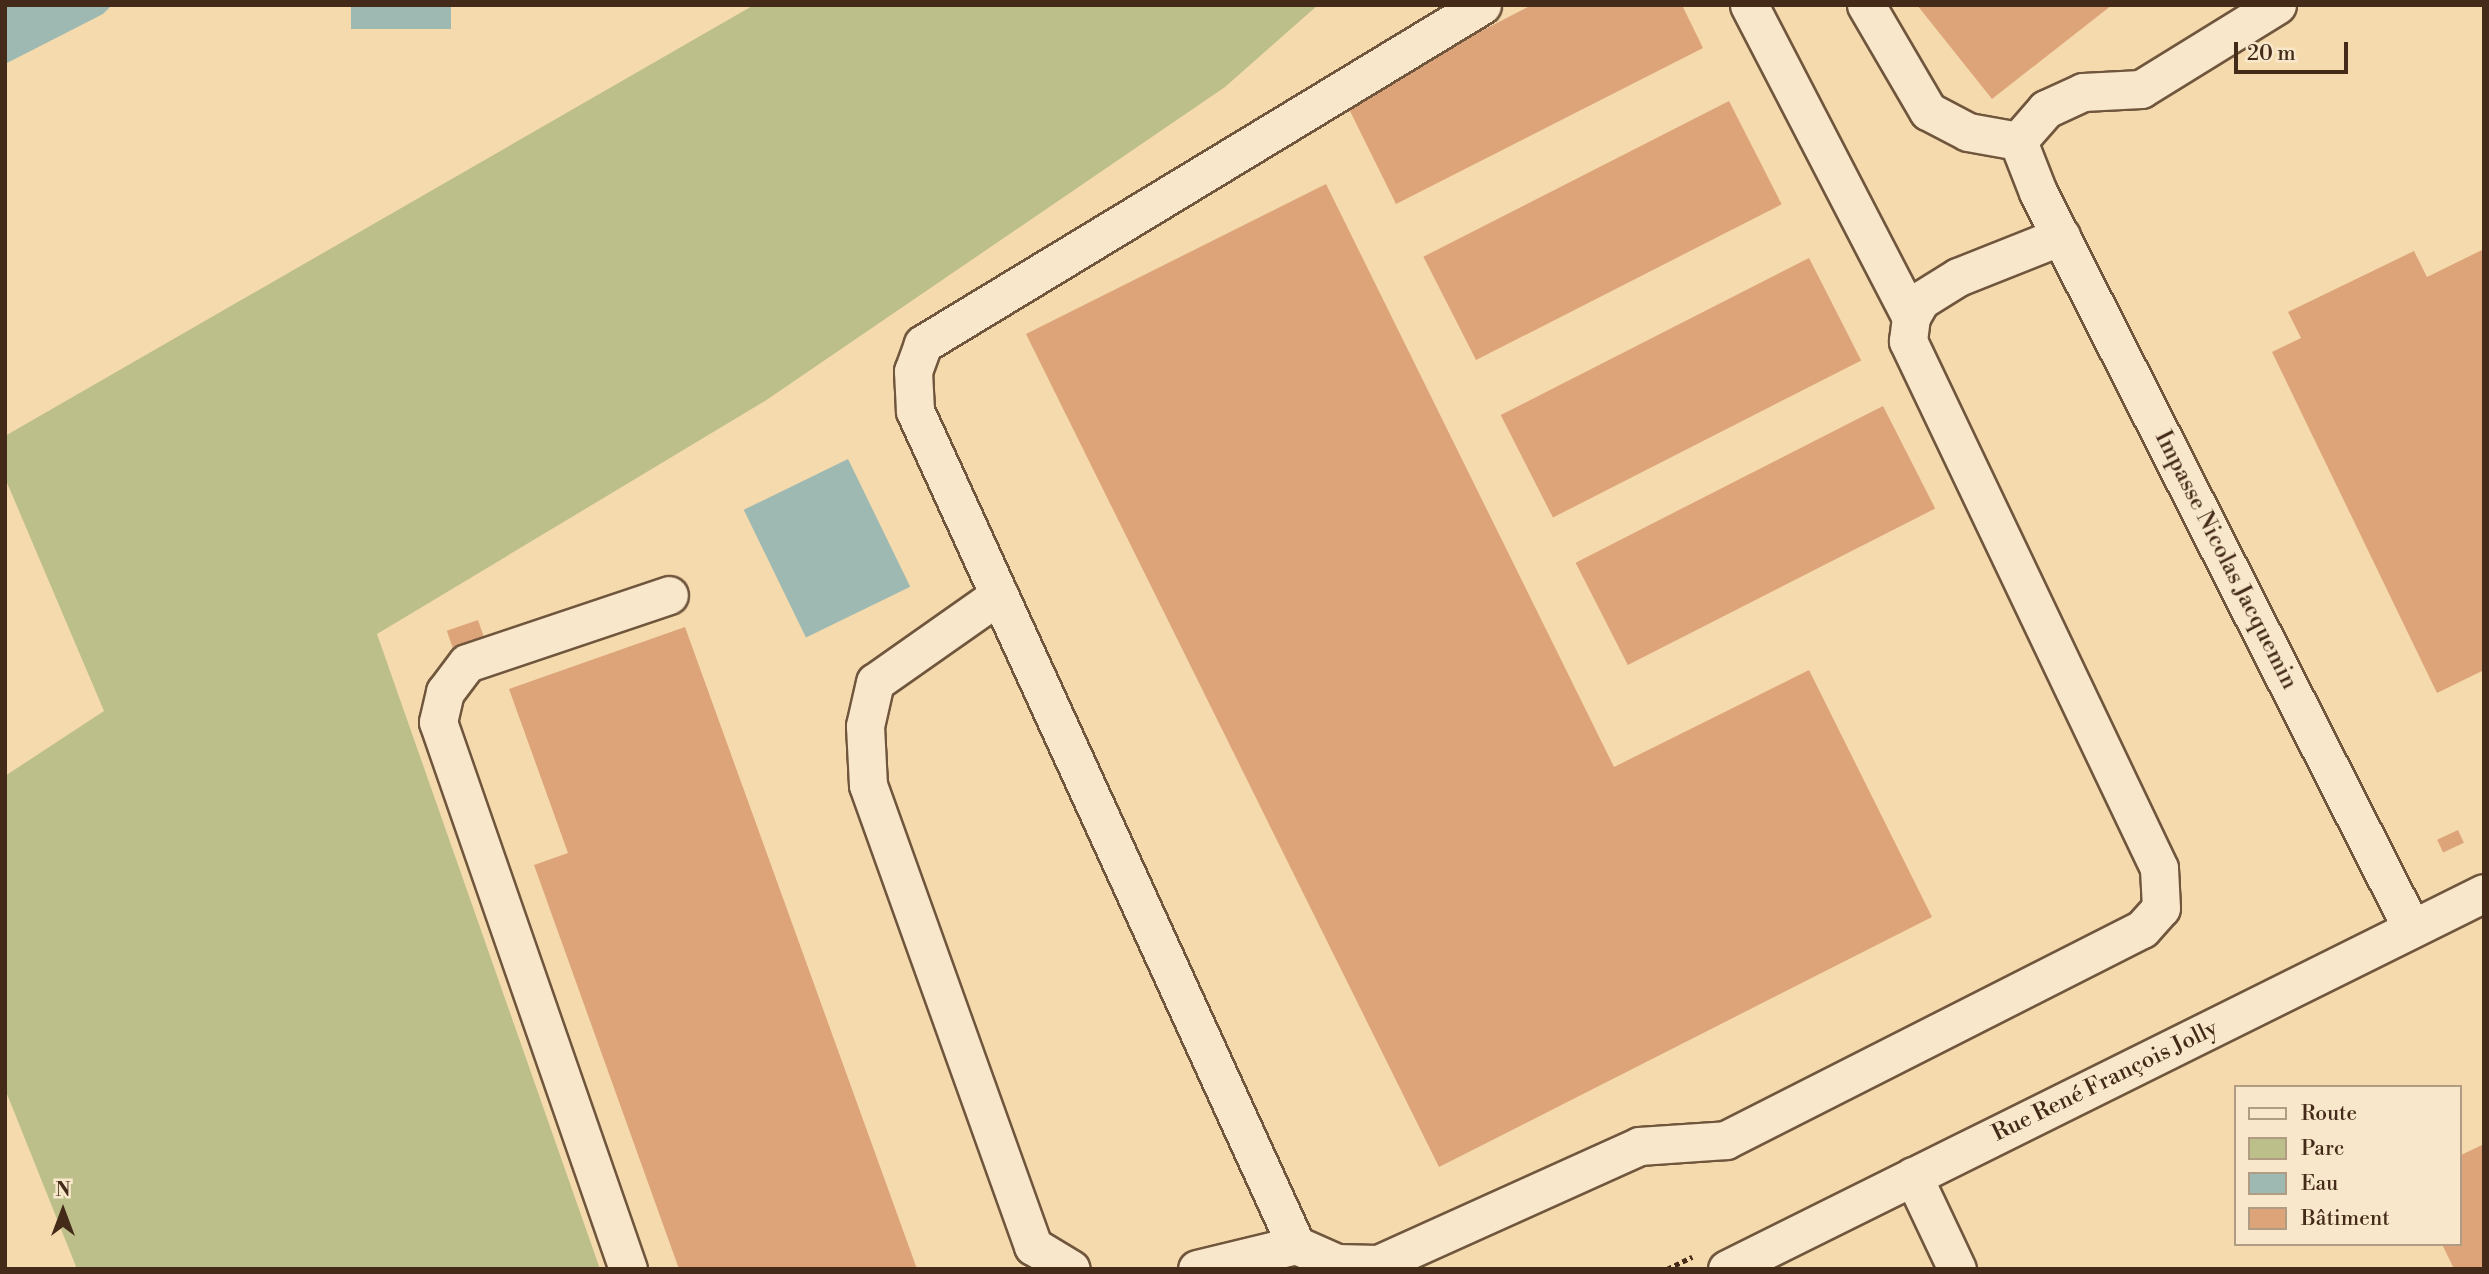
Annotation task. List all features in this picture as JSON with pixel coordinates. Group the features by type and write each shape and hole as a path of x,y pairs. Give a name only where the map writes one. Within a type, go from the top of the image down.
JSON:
{"street":[{"path":"1482,5 923,344 913,371 915,411 1296,1245 1336,1266 1378,1264 1639,1146 1726,1140 2142,929 2161,908 2159,868 1908,341 1911,317 1921,300 1958,277 2060,236"},
{"path":"1749,5 1911,317"},
{"path":"1866,5 1928,111 1968,132 2018,141 2046,109 2083,92 2141,89 2277,5"},
{"name":"Impasse Nicolas Jacquemin","path":"2018,141 2038,192 2412,929"},
{"path":"628,1269 438,722 445,692 467,663 669,595"},
{"path":"999,596 875,682 865,726 868,785 1033,1246 1071,1269"},
{"name":"Rue René François Jolly","path":"1727,1269 2484,893"},
{"path":"1913,1176 1956,1269"},
{"path":"1197,1269 1296,1245"}],"green space":[{"path":"754,5 1318,5 1225,87 765,401 377,634 600,1269 77,1269 5,1089 5,776 104,711 5,478 5,436"}],"water":[{"path":"5,5 112,5 103,14 5,64"},
{"path":"351,5 451,5 451,29 351,29"},
{"path":"848,459 910,587 806,637 744,510"}],"building":[{"path":"1532,5 1682,5 1703,48 1396,204 1345,101"},
{"path":"1917,5 2112,5 1992,99"},
{"path":"1729,101 1782,204 1476,360 1423,257"},
{"path":"1326,184 1614,767 1809,670 1932,917 1439,1167 1026,334"},
{"path":"2484,249 2484,670 2437,693 2272,352 2301,338 2288,312 2414,251 2427,277"},
{"path":"1809,258 1861,360 1553,518 1501,415"},
{"path":"1883,406 1935,508 1628,665 1576,563"},
{"path":"478,620 484,637 453,648 447,631"},
{"path":"685,627 917,1269 679,1269 534,865 568,853 509,689"},
{"path":"2458,830 2464,843 2443,852 2437,840"},
{"path":"2484,1144 2484,1269 2454,1269 2443,1246 2461,1246 2461,1155"}]}
